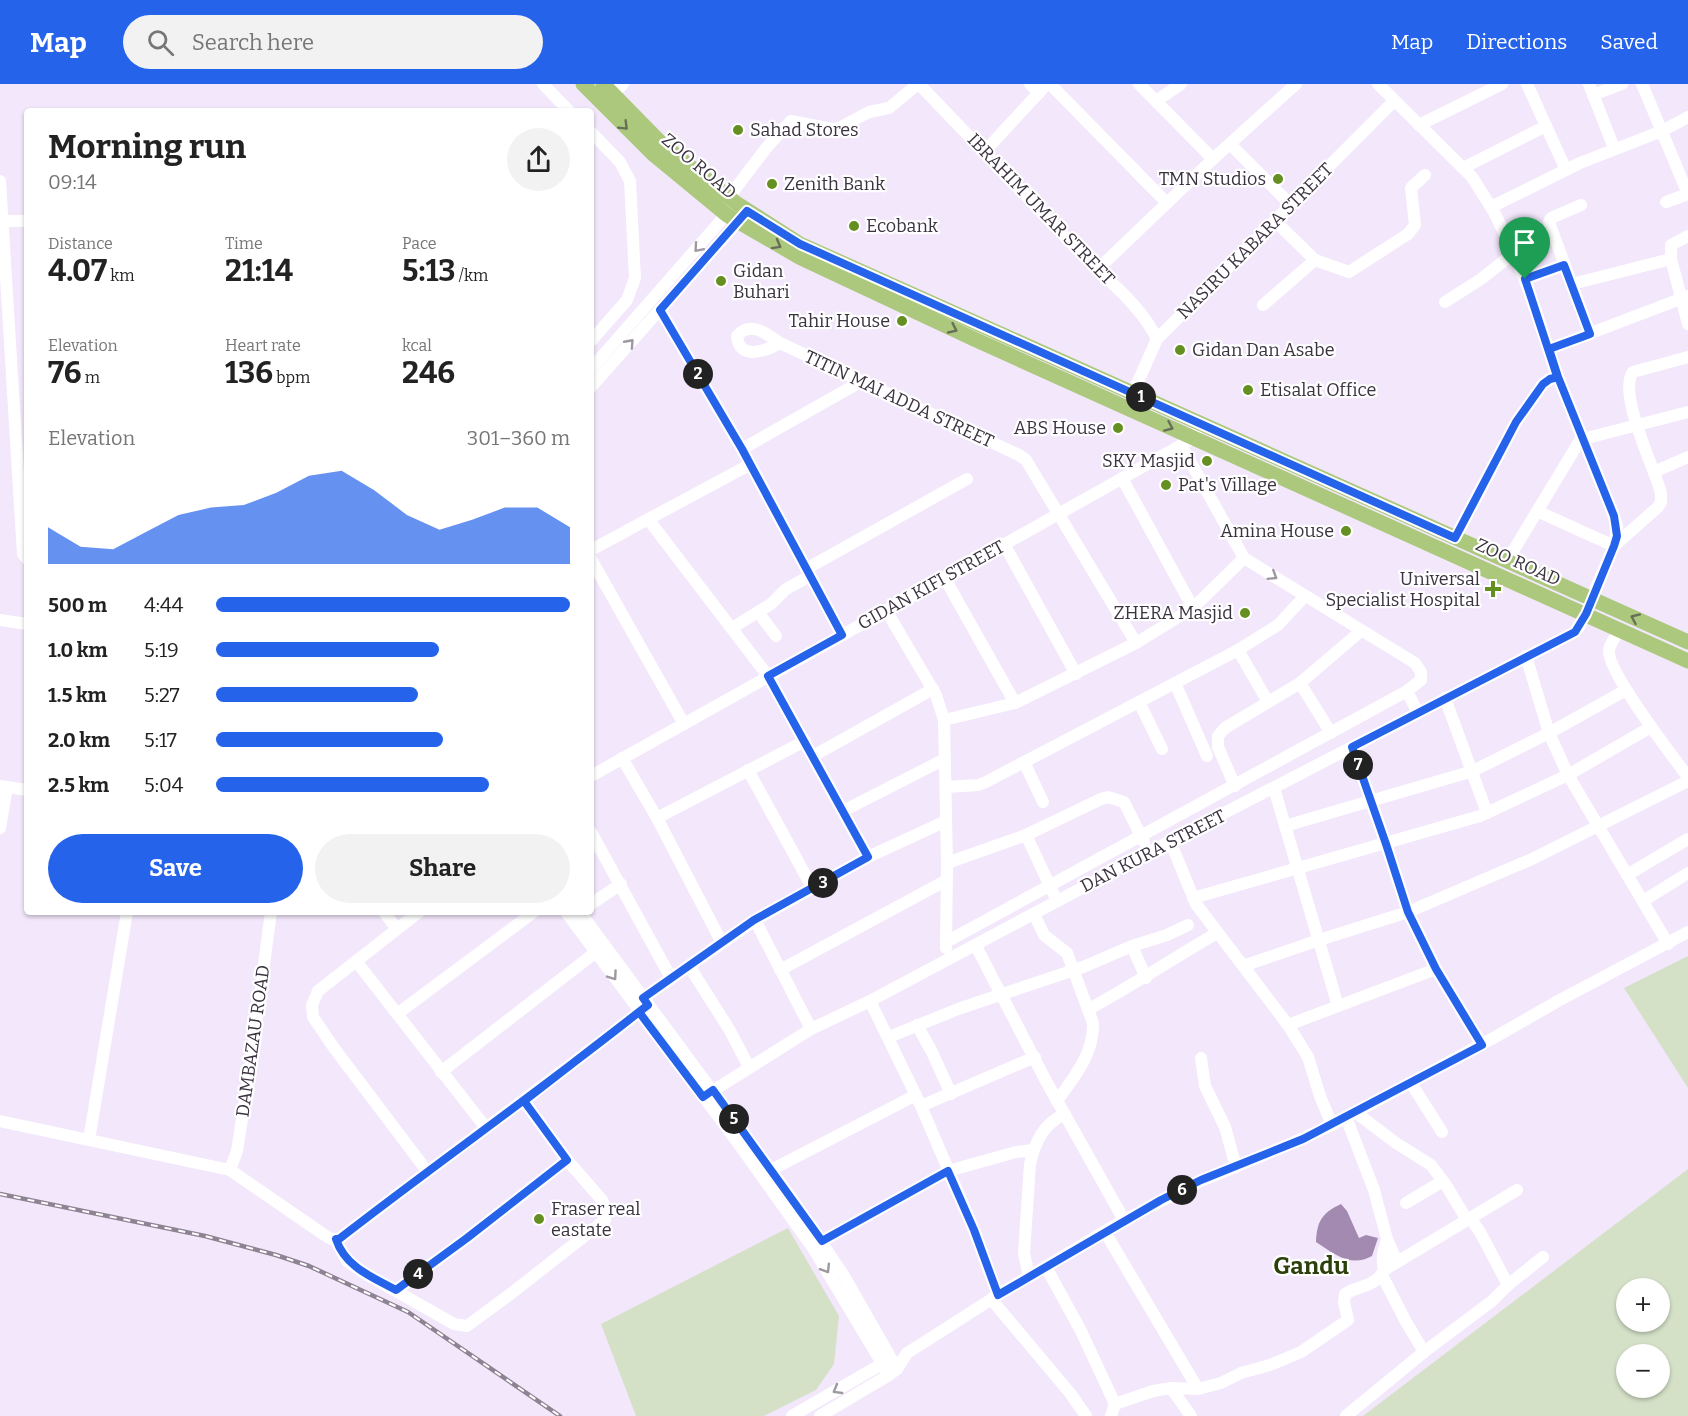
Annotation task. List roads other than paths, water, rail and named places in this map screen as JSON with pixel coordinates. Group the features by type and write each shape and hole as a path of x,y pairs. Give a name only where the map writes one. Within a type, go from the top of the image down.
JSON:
{"main road":[{"name":"ZOO ROAD","path":"583,84 652,154 801,258 1187,441 1586,614 1688,661"},
{"name":"ZOO ROAD","path":"613,88 661,143 735,210 800,244 1688,642"}],"street":[{"path":"543,84 566,108"},
{"path":"594,384 660,310 735,210 767,147 791,121 832,129 839,128 869,112 890,108 918,84"},
{"name":"IBRAHIM UMAR STREET","path":"918,84 1097,270 1115,285 1144,317 1157,339"},
{"path":"1139,84 1213,159"},
{"path":"1156,101 1180,84"},
{"path":"1097,270 1213,159 1296,84"},
{"path":"1378,84 1472,177 1491,207 1525,279 1558,377 1614,516 1617,526 1614,546"},
{"path":"1419,125 1502,84"},
{"path":"1527,84 1566,170"},
{"path":"1614,148 1591,89 1622,84"},
{"path":"1642,84 1685,177 1688,194 1666,202"},
{"path":"984,152 1042,86 1167,203"},
{"name":"NASIRU KABARA STREET","path":"1133,393 1157,339 1394,101"},
{"path":"1491,207 1614,148 1662,131 1688,117"},
{"path":"1463,168 1546,126"},
{"path":"594,135 620,162 630,181 635,278 627,300 594,338"},
{"path":"1230,144 1291,205"},
{"path":"1275,221 1315,260 1349,272 1408,234 1415,225 1411,188 1425,175"},
{"path":"0,181 5,356 24,555"},
{"path":"1581,205 1549,220 1590,334"},
{"path":"594,360 735,210"},
{"path":"1,221 24,221"},
{"path":"1688,236 1671,245 1671,259 1685,298 1688,324"},
{"path":"1445,302 1481,279 1514,253"},
{"path":"1572,284 1671,259"},
{"path":"1263,305 1315,260"},
{"path":"1525,279 1564,265"},
{"path":"1549,349 1685,298"},
{"path":"660,310 742,449 842,635"},
{"name":"TITIN MAI ADDA STREET","path":"780,343 1026,460 1136,643"},
{"path":"1614,546 1661,502 1661,493 1654,471 1636,426 1629,376 1633,372 1688,357"},
{"path":"1455,538 1516,422 1543,384 1558,377"},
{"path":"742,449 862,381"},
{"path":"1508,561 1582,438 1688,412"},
{"path":"946,942 1235,786 1407,691 1421,680 1421,672 1415,663 1244,558 1187,441 1201,424"},
{"name":"GIDAN KIFI STREET","path":"594,774 1187,441"},
{"path":"1654,471 1688,457"},
{"path":"594,548 749,465"},
{"path":"1122,478 1193,608"},
{"path":"732,628 776,601 783,590 808,572 967,479"},
{"path":"1537,511 1614,546"},
{"path":"648,519 768,676 868,857"},
{"path":"1004,544 1076,674"},
{"name":"DAN KURA STREET","path":"708,1094 811,1029 976,946 1149,852 1575,632 1593,599 1614,546"},
{"path":"944,720 1015,704 1136,643 1193,608 1244,558"},
{"path":"594,564 684,724"},
{"path":"944,577 1015,704"},
{"path":"946,787 978,785 1238,650 1278,625 1305,596"},
{"path":"886,610 940,702 944,720 947,863 946,961"},
{"path":"758,612 776,636"},
{"path":"0,620 24,624"},
{"path":"1243,966 1408,912 1516,866 1599,827 1688,779 1626,690 1609,652 1619,630"},
{"path":"1235,786 1218,747 1218,736 1226,728 1300,682 1361,631"},
{"path":"1238,650 1268,702"},
{"path":"1526,656 1549,733 1568,775 1668,944"},
{"path":"1300,682 1331,733"},
{"path":"1175,683 1207,756"},
{"path":"813,756 933,689"},
{"path":"1285,826 1473,771 1549,733 1626,690"},
{"path":"1407,691 1418,713"},
{"path":"1445,698 1487,813"},
{"path":"1138,702 1162,749"},
{"path":"1193,898 1487,813 1568,775 1651,727"},
{"path":"657,819 805,741"},
{"path":"1352,747 1408,912 1436,969 1482,1045"},
{"path":"622,758 722,943"},
{"path":"843,811 945,759"},
{"path":"1024,762 1043,802"},
{"path":"748,770 813,889"},
{"path":"0,828 3,787 24,790"},
{"path":"1274,788 1338,1006"},
{"path":"947,863 1026,835 1108,797 1124,802 1149,852"},
{"path":"0,1121 230,1170 323,1234 339,1239 524,1101 643,1005 672,978 754,920 868,857 946,821"},
{"path":"1026,835 1057,902"},
{"path":"594,837 672,978"},
{"path":"1627,875 1688,839"},
{"path":"1170,841 1193,898 1288,1025 1308,1057 1332,1125"},
{"path":"1643,901 1688,873"},
{"path":"780,970 947,880"},
{"path":"594,902 621,884"},
{"path":"1034,914 1044,935 1066,951 1094,1028 1086,1060 1057,1101"},
{"path":"89,1140 126,915"},
{"name":"DAMBAZAU ROAD","path":"230,1170 237,1151 271,915"},
{"path":"386,915 397,929"},
{"path":"415,915 315,994 312,1005 313,1017 334,1048 428,1171"},
{"path":"398,1014 530,915"},
{"path":"568,915 596,952 643,1005"},
{"path":"582,915 813,1248 858,1321 890,1367"},
{"path":"754,920 811,1029"},
{"path":"890,1037 1002,994 1096,962 1188,925"},
{"path":"820,1416 907,1353 1124,1220 1181,1190 1332,1125 1688,932"},
{"path":"1089,1009 1146,978 1217,933"},
{"path":"976,946 1057,1101 1124,1220"},
{"path":"1132,946 1146,978"},
{"path":"441,1072 596,952"},
{"path":"356,962 486,1128"},
{"path":"689,966 729,1029 749,1067"},
{"path":"1288,1025 1436,969"},
{"path":"870,1001 890,1037 974,1230 995,1297 1086,1416"},
{"path":"917,1025 951,1094"},
{"path":"771,1170 919,1101 951,1094 1035,1058"},
{"path":"1201,1058 1205,1086 1225,1127 1236,1167"},
{"path":"1411,1083 1442,1132"},
{"path":"708,1094 771,1170 822,1241 890,1367"},
{"path":"336,1239 347,1261 364,1273 463,1327 513,1292 605,1220 606,1210 602,1200 567,1160 524,1101"},
{"path":"1029,1277 1024,1253 1024,1232 1033,1150 1044,1129 1065,1114"},
{"path":"1351,1114 1431,1165 1468,1219 1480,1232 1508,1285"},
{"path":"1351,1114 1387,1239 1397,1262"},
{"path":"822,1241 948,1171 1017,1152 1033,1150"},
{"path":"396,1290 567,1160"},
{"path":"1406,1203 1443,1181"},
{"path":"1046,1267 1081,1331 1112,1413 1153,1391 1170,1388 1198,1389 1221,1383 1241,1373 1270,1365 1301,1352 1348,1320 1344,1302 1345,1294 1370,1285 1397,1262 1517,1190"},
{"path":"1105,1232 1198,1389"},
{"path":"1387,1239 1382,1264 1383,1272 1405,1320 1424,1352"},
{"path":"1346,1416 1543,1257"},
{"path":"792,1416 890,1367"},
{"path":"1170,1388 1191,1416"}],"railway":[{"path":"0,1194 205,1236 309,1266 408,1312 560,1416"}],"place":[{"name":"Sahad Stores","path":"738,130"},
{"name":"TMN Studios","path":"1278,179"},
{"name":"Zenith Bank","path":"772,184"},
{"name":"Ecobank","path":"854,226"},
{"name":"Gidan Buhari","path":"721,281"},
{"name":"Tahir House","path":"902,321"},
{"name":"Gidan Dan Asabe","path":"1180,350"},
{"name":"Etisalat Office","path":"1248,390"},
{"name":"ABS House","path":"1118,428"},
{"name":"SKY Masjid","path":"1207,461"},
{"name":"Pat's Village","path":"1166,485"},
{"name":"Amina House","path":"1346,531"},
{"name":"Universal Specialist Hospital","path":"1493,589"},
{"name":"ZHERA Masjid","path":"1245,613"},
{"name":"Fraser real eastate","path":"539,1219"}],"district":[{"name":"Gandu","path":"1311,1266"}]}
